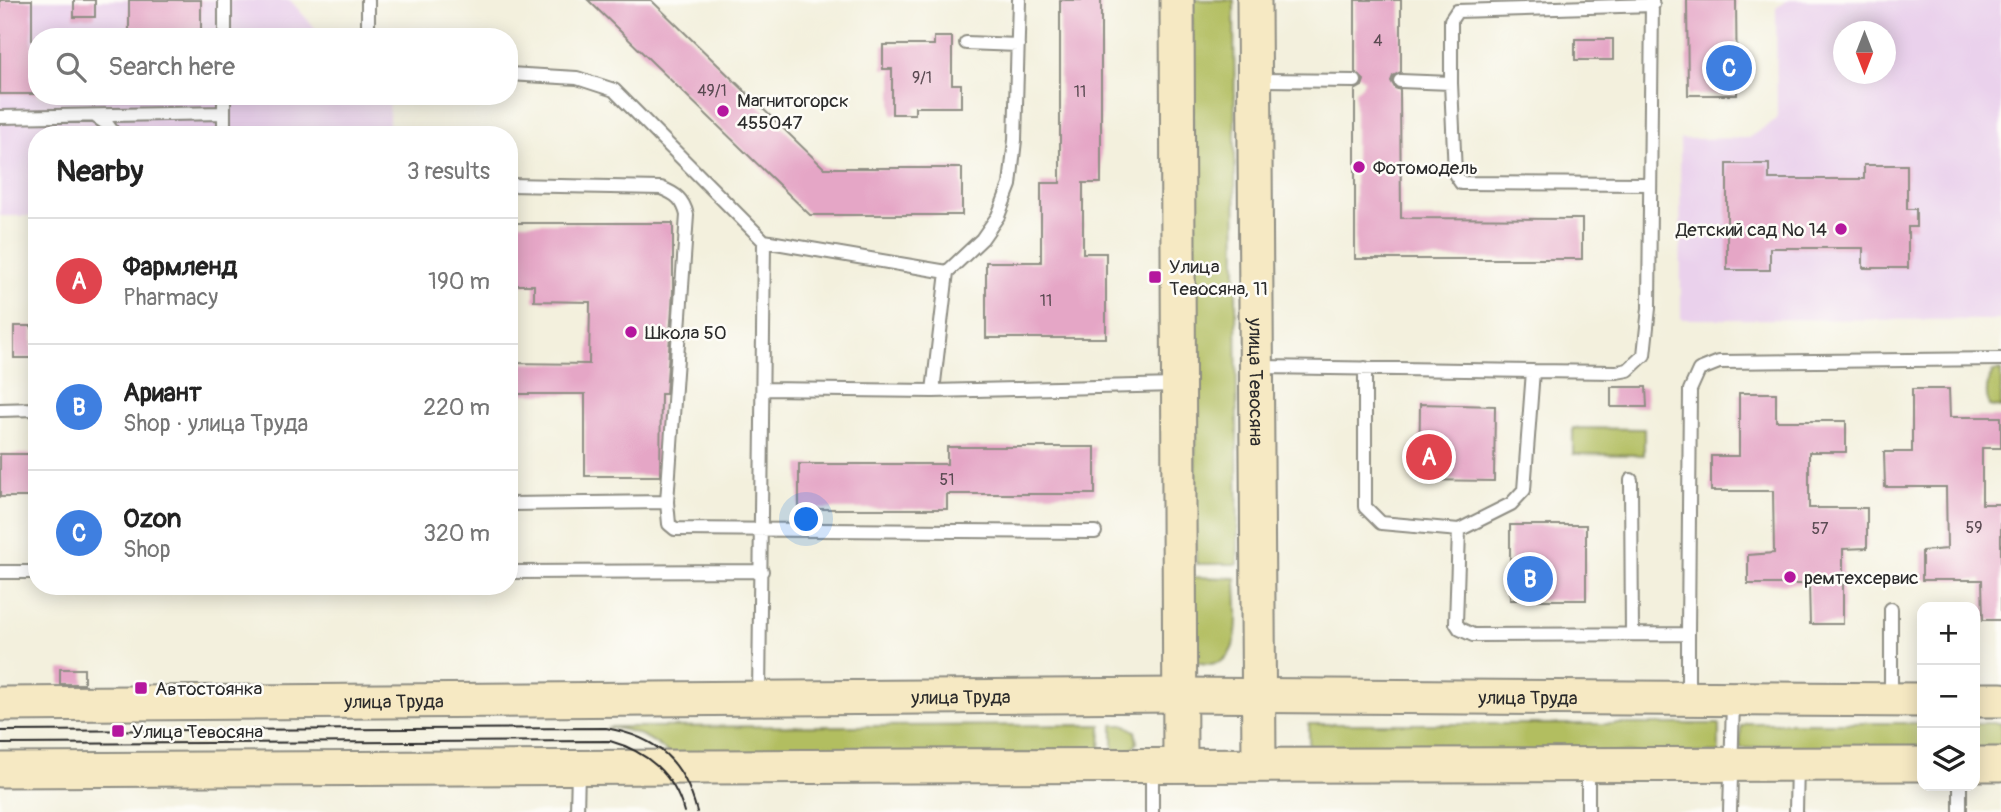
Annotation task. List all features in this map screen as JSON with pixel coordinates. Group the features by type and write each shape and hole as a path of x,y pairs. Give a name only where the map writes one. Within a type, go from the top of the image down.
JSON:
{"main road":[{"path":"1166,763 1180,695 1177,0"},
{"name":"улица Тевосяна","path":"1254,0 1259,762"},
{"name":"улица Труда","path":"0,704 1180,695 1907,700"},
{"path":"1980,700 2001,700"},
{"path":"0,769 578,769 1259,762 1917,764"},
{"path":"1980,764 2001,764"}],"lane":[{"path":"225,0 225,28"},
{"path":"368,0 368,28"},
{"path":"933,391 947,272 982,239 998,216 1010,185 1015,140 1019,0"},
{"path":"1257,367 1617,372 1628,370 1644,355 1649,309 1653,2 1457,11 1451,20 1451,83 1455,174 1461,183 1650,184"},
{"path":"966,43 1018,46"},
{"path":"518,75 577,78 614,90 764,241 947,272"},
{"path":"1255,80 1355,81"},
{"path":"1401,81 1451,83"},
{"path":"224,105 224,126"},
{"path":"0,117 224,113"},
{"path":"94,116 108,126"},
{"path":"518,185 661,188 675,194 684,204 687,229 667,502 670,524 675,529 1095,532"},
{"path":"759,700 764,241"},
{"path":"1688,698 1690,390 1699,370 1719,362 2001,359"},
{"path":"1365,368 1365,507 1381,523 1458,530 1511,504 1524,490 1533,370"},
{"path":"763,389 933,391 1179,385"},
{"path":"0,410 28,409"},
{"path":"1631,480 1632,634"},
{"path":"518,504 667,502"},
{"path":"1458,530 1455,616 1460,629 1466,633 1688,634"},
{"path":"518,572 762,571"},
{"path":"0,572 28,572"},
{"path":"1891,609 1907,700"},
{"path":"1730,812 1733,698"},
{"path":"1152,812 1166,763"},
{"path":"1588,763 1588,812"},
{"path":"1796,812 1797,763"},
{"path":"577,812 578,769"},
{"path":"1960,791 1960,812"}],"shaded area":[{"path":"0,0 290,0 315,28 28,28 28,105 389,105 389,126 28,126 28,216 0,216"},
{"name":"Детский сад № 14","path":"1787,0 2001,0 2001,320 1681,319 1680,139 1748,138 1777,119 1776,8"}],"green space":[{"path":"1192,0 1234,0 1238,564 1196,564"},
{"path":"2001,370 2001,408 1989,406 1987,393 1993,372"},
{"path":"1573,428 1644,429 1644,455 1573,454"},
{"path":"1182,577 1236,578 1235,638 1231,651 1223,660 1211,664 1193,661"},
{"path":"1747,723 1917,723 1917,751 1740,748 1741,726"},
{"path":"1980,723 2001,723 2001,751 1980,751"},
{"path":"1309,724 1719,724 1719,753 1309,753"},
{"path":"1101,725 1100,754 671,756 642,736 607,727"},
{"path":"1113,725 1126,725 1135,731 1137,743 1131,750 1113,754"}],"building":[{"path":"0,0 32,0 32,28 28,28 28,94 0,94"},
{"path":"74,0 95,0 95,17 74,17"},
{"path":"129,0 201,0 201,28 129,28"},
{"path":"588,0 651,0 824,168 962,168 962,215 810,215"},
{"path":"1060,0 1101,0 1101,183 1083,183 1083,253 1106,253 1106,338 986,338 986,262 1041,262 1041,183 1060,183"},
{"path":"1355,0 1401,0 1401,72 1393,76 1391,81 1395,88 1400,90 1401,218 1582,219 1582,259 1355,259 1355,90 1362,86 1364,80 1355,72"},
{"path":"1687,0 1736,0 1737,95 1688,95"},
{"path":"934,37 952,37 952,84 961,84 961,107 915,107 915,114 892,114 892,69 883,69 883,45 934,45"},
{"path":"1575,39 1613,39 1613,60 1575,60"},
{"path":"1727,164 1769,164 1769,179 1864,179 1864,165 1907,165 1907,209 1916,209 1916,227 1908,227 1908,268 1863,268 1863,248 1770,248 1770,270 1727,270"},
{"name":"Школа 50","path":"518,223 673,223 673,292 666,394 661,394 660,476 585,476 585,394 518,394 518,363 589,364 590,302 534,301 534,285 518,285"},
{"path":"14,326 28,326 28,358 14,358"},
{"path":"1611,387 1646,387 1647,407 1611,407"},
{"path":"1912,389 1949,389 1950,417 2001,417 2001,448 1982,448 1982,504 2001,504 2001,620 1983,620 1982,580 1922,580 1922,551 1947,549 1946,487 1885,487 1884,452 1912,452"},
{"path":"1739,393 1776,393 1776,421 1846,421 1846,452 1809,452 1809,508 1867,508 1867,548 1843,549 1843,624 1810,624 1809,584 1748,584 1748,555 1774,553 1773,491 1711,491 1711,456 1739,456"},
{"path":"1420,404 1495,406 1494,481 1419,480"},
{"path":"947,447 1095,447 1095,494 947,494 947,509 799,509 799,464 947,464"},
{"path":"0,454 28,454 28,497 0,497"},
{"path":"1510,525 1586,525 1586,600 1510,600"},
{"path":"60,669 84,669 84,684 60,684"}],"tram line":[{"path":"0,731 606,728 640,738 666,754 684,779 697,812"},
{"path":"0,744 610,741 635,751 657,766 673,786 684,812"}],"place":[{"name":"Ozon","path":"1729,68"},
{"name":"Магнитогорск 455047","path":"723,111"},
{"name":"Фотомодель","path":"1359,167"},
{"name":"Детский сад № 14","path":"1841,229"},
{"name":"Улица Тевосяна, 11","path":"1155,277"},
{"name":"Школа 50","path":"631,332"},
{"name":"Фармленд","path":"1429,457"},
{"name":"ремтехсервис","path":"1790,577"},
{"name":"Ариант","path":"1530,579"},
{"name":"Автостоянка","path":"141,688"},
{"name":"Улица Тевосяна","path":"118,731"}]}
